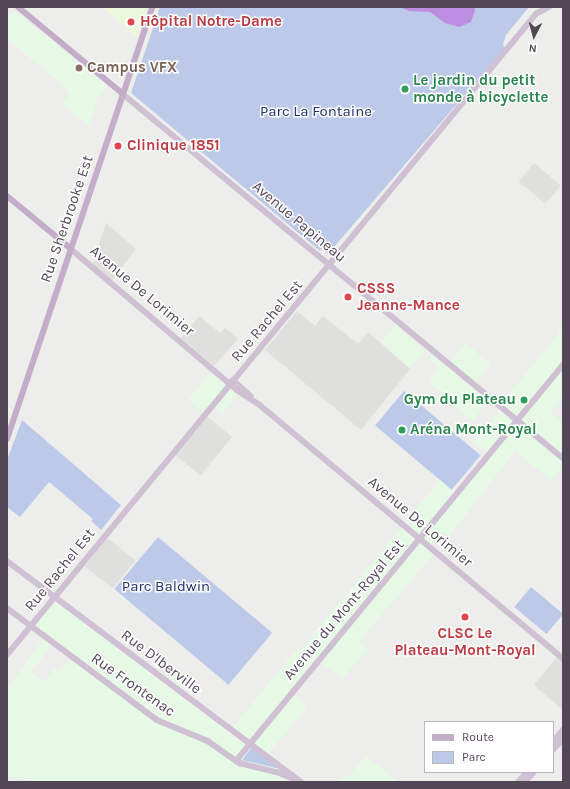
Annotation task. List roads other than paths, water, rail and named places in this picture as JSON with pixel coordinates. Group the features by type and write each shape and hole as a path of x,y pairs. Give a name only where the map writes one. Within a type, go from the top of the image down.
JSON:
{"main road":[{"name":"Avenue Papineau","path":"18,7 563,458"},
{"name":"Rue Sherbrooke Est","path":"7,439 152,7"},
{"name":"Rue Rachel Est","path":"7,655 30,625 536,14 549,7"},
{"name":"Avenue De Lorimier","path":"7,196 232,381 260,406 563,658"},
{"name":"Avenue du Mont-Royal Est","path":"236,761 249,742 563,365"},
{"name":"Rue D'Iberville","path":"7,560 300,782"},
{"name":"Rue Frontenac","path":"7,608 158,720 208,741 236,761 248,766 284,774 300,782"},
{"path":"554,741 563,730"},
{"path":"554,749 563,739"},
{"path":"518,782 526,773"},
{"path":"526,782 533,773"}],"place":[{"name":"Hôpital Notre-Dame","path":"131,22"},
{"name":"Campus VFX","path":"79,68"},
{"name":"Le jardin du petit monde à bicyclette","path":"405,89"},
{"name":"Clinique 1851","path":"118,146"},
{"name":"CSSS Jeanne-Mance","path":"348,297"},
{"name":"Gym du Plateau","path":"524,400"},
{"name":"Aréna Mont-Royal","path":"402,430"},
{"name":"CLSC Le Plateau-Mont-Royal","path":"465,617"}],"park label":[{"name":"Parc La Fontaine","path":"316,112"},
{"name":"Parc Baldwin","path":"166,587"}]}
